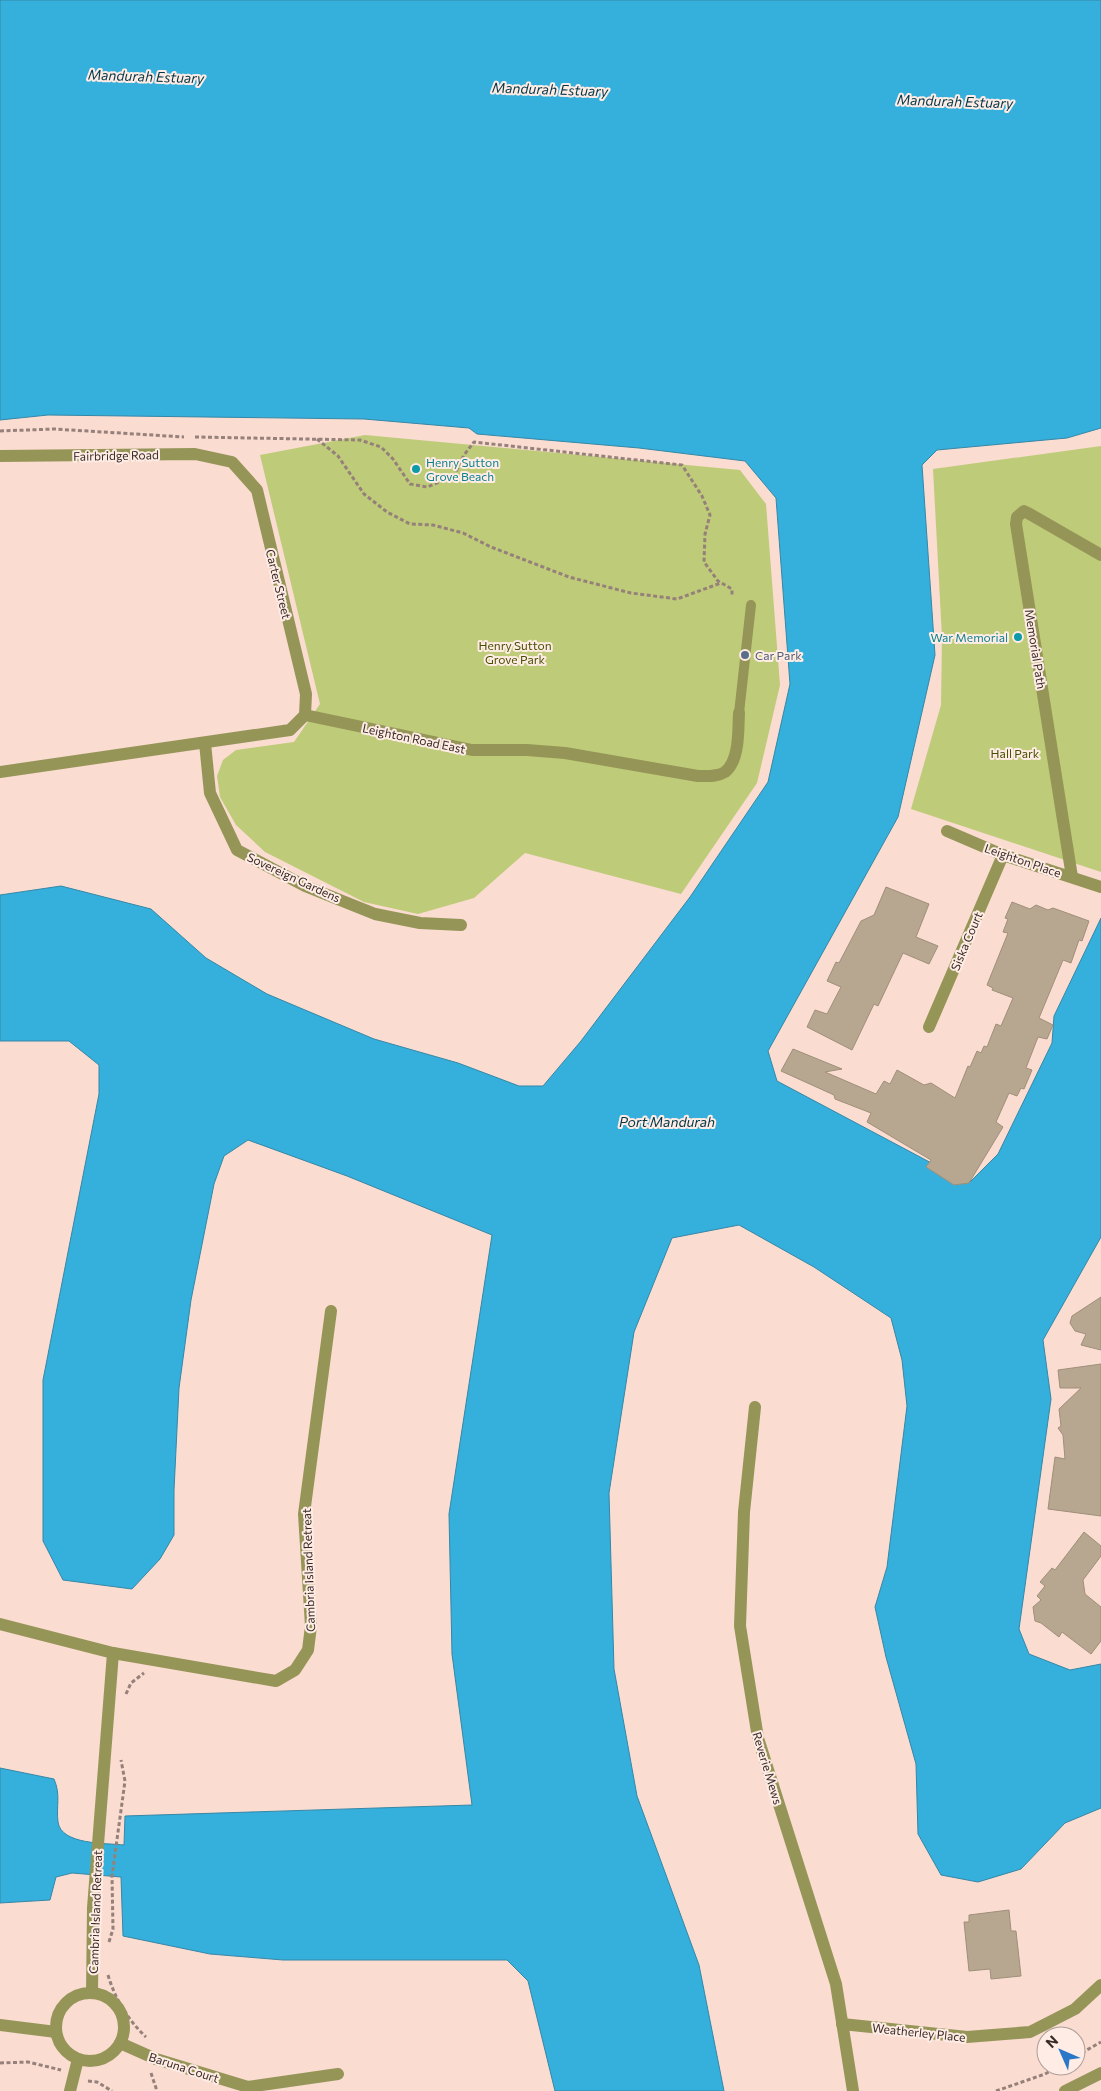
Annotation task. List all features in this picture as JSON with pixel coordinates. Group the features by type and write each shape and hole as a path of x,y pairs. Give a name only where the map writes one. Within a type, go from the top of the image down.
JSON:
{"street":[{"name":"Fairbridge Road","path":"0,456 195,454 232,462"},
{"name":"Carter Street","path":"232,462 257,490 306,694 305,715"},
{"name":"Memorial Path","path":"1072,877 1016,524 1017,517 1024,511 1101,555"},
{"name":"Leighton Road East","path":"305,715 472,750 527,750 565,753 698,776 715,776 724,772 733,762 739,712"},
{"path":"0,772 290,730 305,715"},
{"name":"Sovereign Gardens","path":"205,743 210,793 237,850 305,886 375,914 420,923 461,925"},
{"name":"Leighton Place","path":"947,831 1003,855 1101,887"},
{"name":"Siska Court","path":"929,1027 1003,855"},
{"name":"Cambria Island Retreat","path":"0,1624 113,1653 276,1681 295,1670 308,1650 311,1626 304,1514 331,1311"},
{"name":"Reverie Mews","path":"756,1408 744,1512 740,1626 758,1738 836,1984 852,2091"},
{"name":"Cambria Island Retreat","path":"92,1993 93,1908 113,1653"},
{"name":"Weatherley Place","path":"842,2024 967,2037 1030,2032 1075,2009 1101,1985"},
{"path":"82,1994 99,1994 113,2002 122,2014 124,2027 120,2042 110,2054 94,2061 78,2059 63,2048 56,2032 58,2016 68,2000 82,1994"},
{"path":"0,2025 56,2032"},
{"name":"Baruna Court","path":"120,2042 156,2059 248,2087 338,2074"},
{"path":"70,2091 78,2059"},
{"path":"1065,2091 1101,2073"}],"lane":[{"name":"Leighton Road East","path":"739,712 752,605"}],"path":[{"path":"0,431 54,429 154,437 360,440 381,447 393,459 410,484 427,487 454,476 464,455 474,442 682,465 702,496 710,515 705,534 704,562 718,581 732,589 732,595"},
{"path":"316,439 338,456 364,494 386,512 410,524 433,526 463,533 491,547 569,577 631,593 677,599 722,583"},
{"path":"125,1696 131,1683 144,1673 156,1672 159,1674 160,1661"},
{"path":"107,1950 113,1929 112,1876 126,1780 120,1756"},
{"path":"107,1966 113,1990 123,2009 135,2027 150,2040"},
{"path":"1086,2050 1101,2042"},
{"path":"156,2059 151,2072 157,2091"},
{"path":"0,2063 28,2062 56,2068 74,2076 97,2082 112,2091"},
{"path":"996,2091 1039,2076"}],"green space":[{"name":"Henry Sutton Grove Park","path":"365,435 740,470 766,504 780,685 757,783 681,894 525,853 474,898 418,914 364,902 265,852 236,825 220,797 217,776 223,760 236,750 294,742 320,704 260,455"},
{"name":"Hall Park","path":"1101,446 1101,872 911,809 941,705 942,637 933,469"}],"water":[{"path":"0,0 1101,0 1101,428 1067,438 937,450 922,465 935,655 898,817 768,1051 777,1081 969,1183 998,1154 1052,1043 1054,1016 1101,918 1101,1237 1043,1340 1051,1399 1019,1629 1029,1654 1070,1670 1101,1664 1101,1808 1065,1823 1021,1869 978,1882 941,1875 918,1834 916,1764 886,1657 875,1607 887,1567 907,1406 902,1360 891,1318 814,1267 739,1225 672,1238 634,1332 609,1493 614,1669 637,1796 699,1965 724,2091 555,2091 528,1981 507,1960 283,1960 210,1954 123,1936 121,1877 72,1873 56,1877 50,1900 0,1903 0,1768 54,1779 58,1795 58,1822 61,1830 75,1839 107,1844 124,1845 125,1816 472,1805 452,1654 449,1514 492,1235 347,1176 248,1140 224,1156 214,1184 191,1300 179,1388 174,1490 174,1535 160,1559 132,1589 63,1580 43,1541 43,1380 99,1094 99,1065 69,1041 0,1041 0,895 61,886 151,909 206,958 267,994 374,1039 458,1063 519,1086 543,1086 581,1041 690,897 768,782 790,684 776,498 745,461 639,448 477,434 469,428 364,419 48,415 0,420"}],"building":[{"path":"886,887 929,904 916,937 938,946 929,964 903,953 878,1006 874,1004 852,1050 807,1027 815,1010 827,1014 841,987 827,981 836,962 839,963 861,921 874,915"},
{"path":"1012,902 1030,909 1036,905 1048,910 1053,908 1089,921 1082,941 1079,940 1071,963 1063,960 1039,1018 1053,1025 1047,1039 1038,1037 1026,1068 1032,1070 1024,1089 1021,1088 1017,1096 1009,1093 996,1122 1003,1127 969,1183 954,1185 926,1167 931,1160 867,1122 871,1113 835,1099 834,1095 781,1071 793,1049 842,1069 825,1072 876,1094 884,1081 890,1084 897,1070 924,1085 931,1083 955,1098 968,1066 970,1067 977,1051 981,1053 984,1046 987,1047 996,1024 1001,1026 1013,998 992,990 993,988 987,985 1008,933 1003,932 1008,919 1005,918"},
{"path":"1101,1297 1101,1350 1081,1345 1086,1334 1075,1331 1070,1323 1072,1316"},
{"path":"1101,1364 1101,1516 1048,1509 1055,1457 1065,1459 1063,1435 1058,1428 1061,1426 1059,1409 1081,1388 1060,1388 1058,1370"},
{"path":"1084,1532 1101,1546 1101,1556 1083,1580 1085,1594 1101,1607 1101,1641 1091,1654 1062,1632 1059,1637 1041,1623 1035,1621 1033,1607 1041,1600 1037,1596 1045,1586 1040,1582 1052,1568 1055,1570"},
{"path":"1009,1910 1011,1931 1016,1931 1021,1976 991,1979 990,1969 969,1971 964,1922 969,1922 969,1915"}],"place":[{"name":"Henry Sutton Grove Beach","path":"416,469"},
{"name":"War Memorial","path":"1018,637"},
{"name":"Car Park","path":"745,655"}],"water label":[{"name":"Mandurah Estuary","path":"146,76"},
{"name":"Mandurah Estuary","path":"550,89"},
{"name":"Mandurah Estuary","path":"955,101"},
{"name":"Port Mandurah","path":"667,1121"}]}
